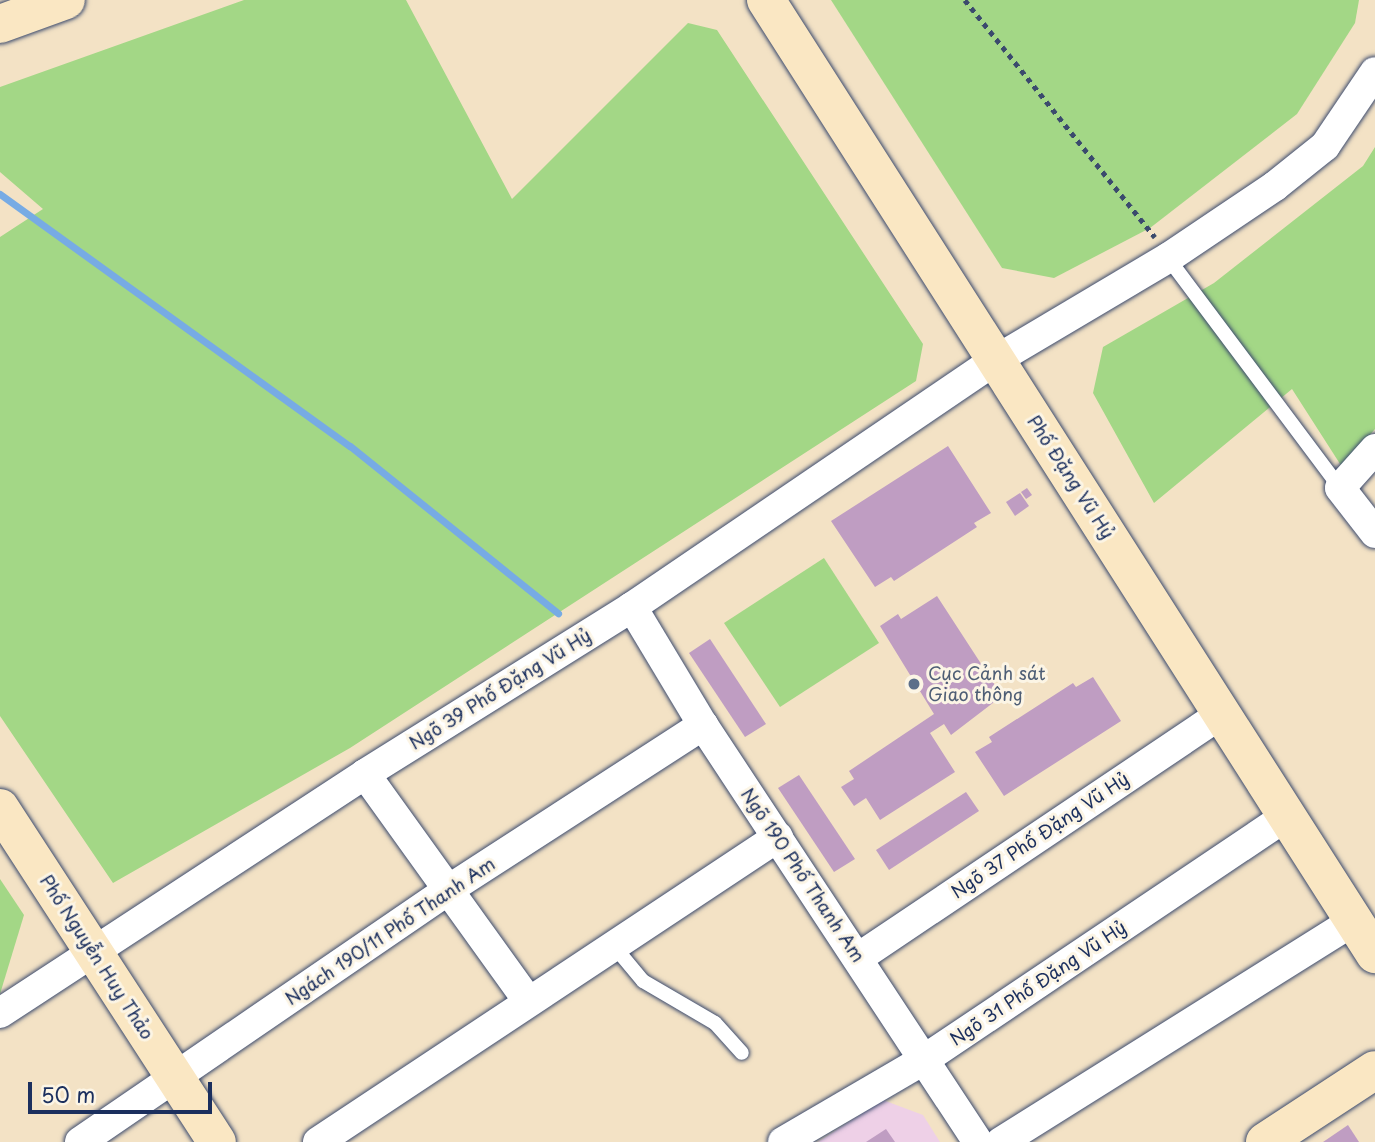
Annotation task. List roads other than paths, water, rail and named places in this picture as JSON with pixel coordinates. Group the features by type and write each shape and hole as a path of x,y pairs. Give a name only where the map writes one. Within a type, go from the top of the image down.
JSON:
{"street":[{"path":"0,24 66,0"},
{"name":"Phố Đặng Vũ Hỷ","path":"766,0 1375,954"},
{"name":"Ngõ 39 Phố Đặng Vũ Hỷ","path":"0,1013 365,774 632,607 996,360 1168,258 1275,186 1325,146 1375,72"},
{"path":"1375,449 1340,488 1375,533"},
{"name":"Ngõ 190 Phố Thanh Am","path":"632,607 703,725 978,1142"},
{"name":"Ngõ 37 Phố Đặng Vũ Hỷ","path":"858,958 1222,713"},
{"name":"Ngách 190/11 Phố Thanh Am","path":"80,1142 448,890 703,725"},
{"path":"365,774 528,1001"},
{"name":"Phố Nguyễn Huy Thảo","path":"0,808 217,1142"},
{"name":"Ngõ 31 Phố Đặng Vũ Hỷ","path":"783,1142 925,1059 1288,815"},
{"path":"318,1142 778,837"},
{"path":"1001,1142 1353,921"},
{"path":"1265,1142 1375,1070"}],"lane":[{"path":"1168,258 1340,488"},
{"path":"614,945 643,981 715,1023 742,1053"}],"waterway":[{"path":"0,194 350,446 558,613"}],"place":[{"name":"Cục Cảnh sát Giao thông","path":"914,684"}]}
